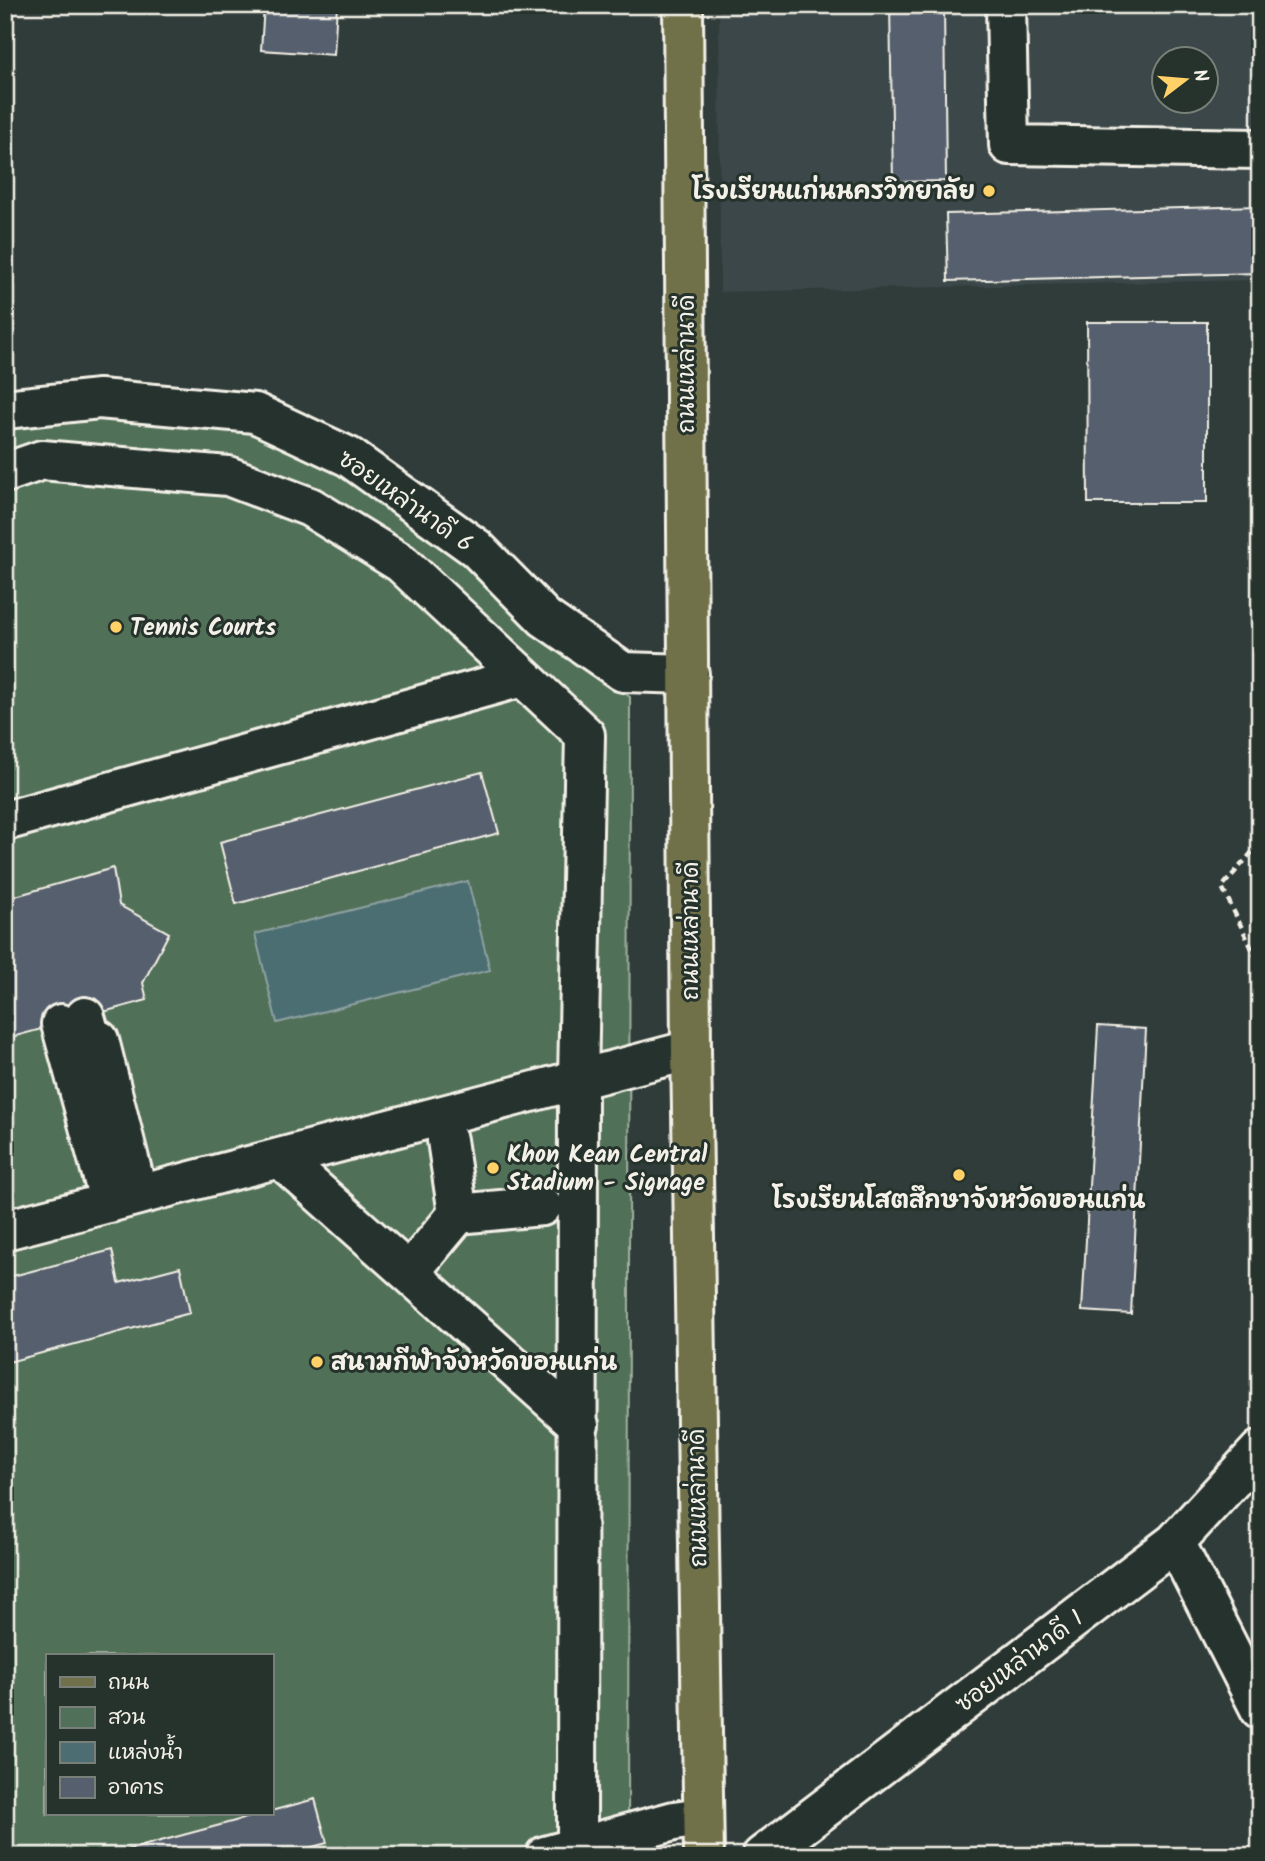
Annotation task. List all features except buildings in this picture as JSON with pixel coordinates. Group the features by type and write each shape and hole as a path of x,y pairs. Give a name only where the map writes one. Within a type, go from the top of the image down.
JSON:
{"main road":[{"name":"ถนนเหล่านาดี","path":"683,5 691,1051 704,1856"}],"street":[{"path":"1006,5 1009,145 1260,149"},
{"name":"ซอยเหล่านาดี 6","path":"5,409 99,398 255,413 349,457 476,548 545,618 623,672 688,674"},
{"path":"5,472 42,460 228,475 310,507 401,563 584,736 578,1080 579,1425 566,1853 674,1821 702,1817"},
{"path":"5,821 522,677"},
{"path":"73,1021 124,1199"},
{"path":"5,1230 691,1051"},
{"path":"447,1140 458,1214"},
{"path":"280,1158 579,1425"},
{"path":"409,1273 458,1214 542,1206"},
{"name":"ซอยเหล่านาดี 1","path":"762,1856 1175,1542 1260,1450"},
{"path":"1175,1542 1260,1709"}],"path":[{"path":"1260,843 1222,887 1260,965"}],"shaded area":[{"name":"โรงเรียนแก่นนครวิทยาลัย","path":"719,5 1260,5 1260,280 720,292"}],"green space":[{"name":"สนามกีฬาจังหวัดขอนแก่น","path":"97,413 253,430 339,470 465,558 535,628 630,697 628,1856 5,1856 5,427"}],"water":[{"path":"468,881 490,970 277,1023 255,934"}],"place":[{"name":"โรงเรียนแก่นนครวิทยาลัย","path":"989,191"},
{"name":"Tennis Courts","path":"116,627"},
{"name":"Khon Kean Central Stadium - Signage","path":"493,1168"},
{"name":"โรงเรียนโสตสึกษาจังหวัดขอนแก่น","path":"959,1175"},
{"name":"สนามกีฬาจังหวัดขอนแก่น","path":"317,1362"}]}
